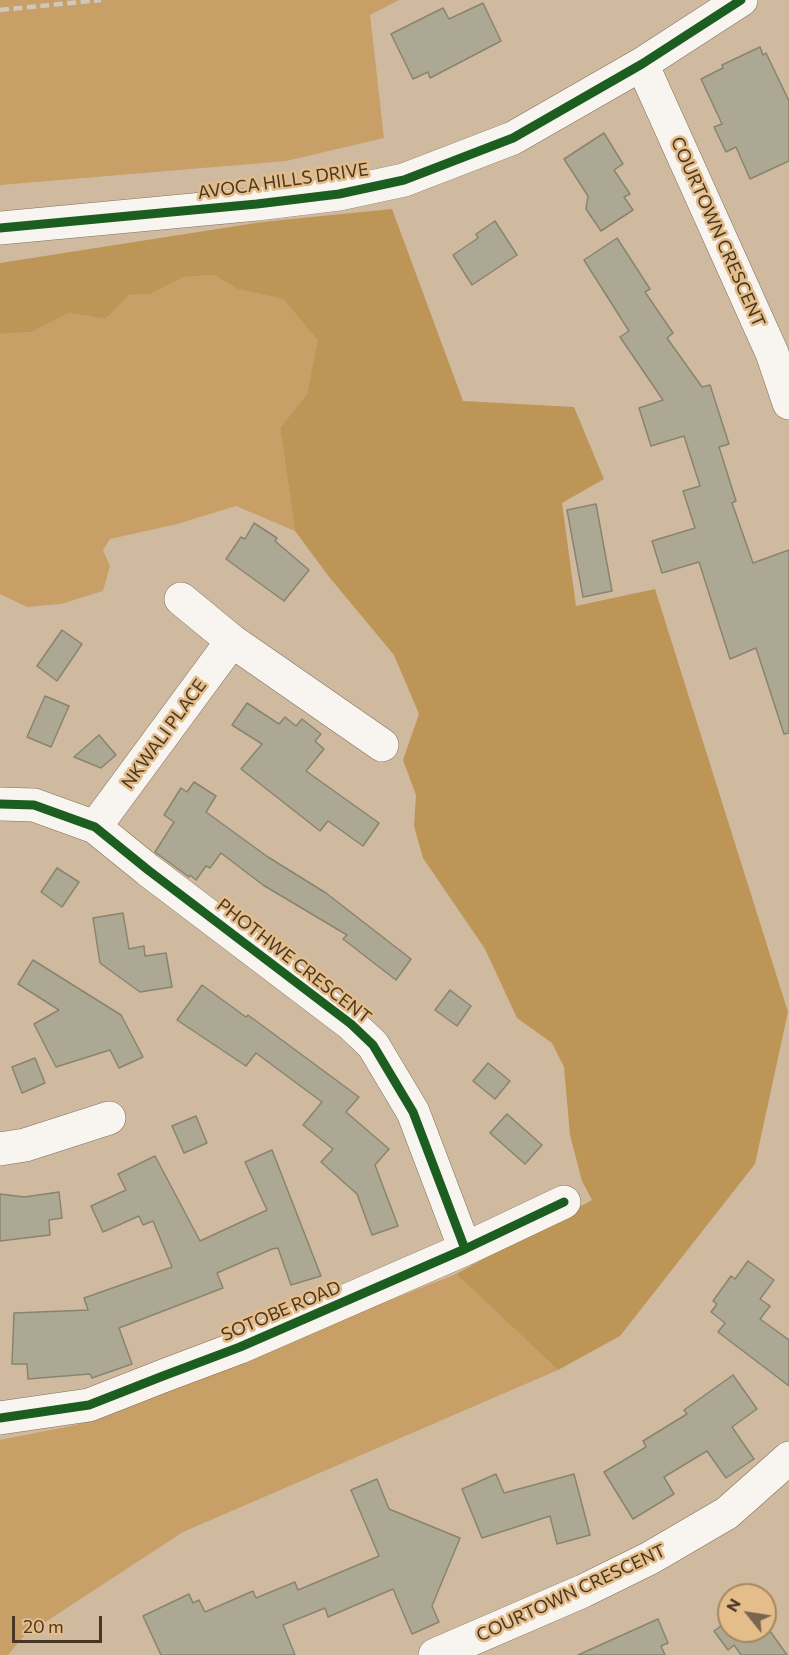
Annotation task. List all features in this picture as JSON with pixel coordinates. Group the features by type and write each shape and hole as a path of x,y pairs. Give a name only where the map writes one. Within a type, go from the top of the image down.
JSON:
{"street":[{"name":"AVOCA HILLS DRIVE","path":"0,228 257,204 339,194 404,180 513,138 642,64 741,0"},
{"name":"COURTOWN CRESCENT","path":"642,64 772,353 789,403"},
{"path":"181,599 232,641 382,745"},
{"name":"NKWALI PLACE","path":"95,827 232,641"},
{"name":"PHOTHWE CRESCENT","path":"0,804 34,805 95,827 351,1024 373,1045 413,1112 465,1249"},
{"path":"0,1149 25,1144 109,1118"},
{"name":"SOTOBE ROAD","path":"0,1419 89,1405 240,1347 465,1249 564,1202"},
{"name":"COURTOWN CRESCENT","path":"435,1655 583,1591 650,1558 727,1513 789,1458"}],"shaded area":[{"path":"0,0 399,0 370,15 384,138 286,161 0,185"},
{"path":"392,209 463,401 574,407 604,479 562,503 576,606 655,589 788,1012 755,1164 620,1336 558,1370 456,1274 592,1200 582,1181 570,1135 564,1067 552,1043 517,1018 485,949 423,858 414,826 416,795 403,760 419,714 394,655 330,578 295,531 280,428 307,394 318,340 283,299 237,289 214,275 184,277 150,294 129,295 106,319 69,313 32,332 0,334 0,263 262,222"},
{"path":"214,275 237,289 283,299 319,340 307,394 280,428 295,531 236,506 177,524 110,539 103,550 110,566 103,591 61,604 27,607 0,594 0,334 32,332 69,313 106,319 129,295 150,294 184,277"},
{"path":"456,1274 558,1370 183,1532 24,1636 8,1655 0,1655 0,1440 76,1425"}],"building":[{"path":"483,3 501,41 430,78 428,72 413,79 391,34 443,8 449,19"},
{"path":"760,47 763,55 766,53 789,101 789,161 750,179 736,147 726,152 714,127 722,124 701,79 723,68 722,65"},
{"path":"604,133 623,164 614,170 630,194 624,197 633,210 601,231 586,209 588,196 564,159"},
{"path":"495,221 517,255 472,285 453,255 478,238 476,234"},
{"path":"617,238 650,289 645,292 673,333 667,338 702,387 710,385 729,444 719,447 736,501 732,503 753,563 789,550 789,733 784,734 756,648 730,659 699,562 662,573 652,541 695,528 683,491 700,486 684,436 651,446 639,408 663,400 620,337 629,331 584,260"},
{"path":"596,504 612,591 583,597 567,510"},
{"path":"254,523 277,538 275,541 309,570 284,601 226,559 241,537 245,539"},
{"path":"62,630 82,644 57,681 37,666"},
{"path":"45,696 69,706 51,747 27,737"},
{"path":"247,703 279,724 285,717 296,726 302,719 321,734 315,741 324,749 306,771 379,823 363,846 328,821 320,831 241,769 262,744 232,725"},
{"path":"99,735 116,755 101,768 74,757"},
{"path":"194,782 216,796 206,812 268,857 326,893 411,959 396,980 343,939 347,935 263,885 221,853 210,868 206,866 196,880 155,852 174,822 164,815 181,788 187,792"},
{"path":"57,868 79,882 62,907 41,892"},
{"path":"123,913 129,949 144,946 145,956 166,953 172,987 140,992 100,963 93,918"},
{"path":"33,960 121,1015 143,1057 119,1068 110,1050 56,1067 34,1024 59,1010 18,984"},
{"path":"202,985 246,1017 248,1015 359,1097 346,1112 389,1149 375,1165 398,1226 372,1235 357,1194 321,1162 333,1149 303,1125 322,1102 256,1053 246,1066 177,1020"},
{"path":"450,990 471,1006 457,1026 435,1010"},
{"path":"35,1058 45,1083 22,1093 12,1067"},
{"path":"488,1063 510,1081 495,1099 473,1081"},
{"path":"507,1114 542,1145 525,1164 490,1133"},
{"path":"196,1116 207,1143 184,1153 172,1126"},
{"path":"272,1150 321,1276 291,1285 278,1248 272,1249 217,1273 223,1288 119,1328 132,1364 92,1378 90,1374 28,1379 27,1364 12,1364 14,1313 88,1310 84,1298 172,1267 153,1221 143,1225 139,1216 103,1232 91,1206 126,1190 118,1174 155,1156 200,1241 267,1210 245,1162"},
{"path":"59,1192 62,1218 49,1220 50,1235 0,1241 0,1194 24,1197"},
{"path":"748,1261 774,1280 760,1299 770,1306 760,1319 789,1340 789,1386 718,1332 725,1323 711,1312 717,1304 713,1301 731,1276 735,1279"},
{"path":"733,1375 757,1409 732,1427 754,1459 726,1478 707,1451 664,1477 674,1494 633,1519 604,1472 646,1447 643,1441 687,1414 684,1410"},
{"path":"496,1474 504,1493 574,1474 590,1535 557,1544 550,1516 482,1538 462,1489"},
{"path":"377,1479 389,1509 460,1538 432,1606 439,1622 412,1634 393,1589 328,1617 325,1608 283,1625 295,1655 161,1655 143,1616 189,1594 193,1603 199,1600 205,1612 253,1591 256,1598 295,1582 298,1590 379,1556 351,1490"},
{"path":"658,1619 668,1643 661,1646 665,1655 578,1655"},
{"path":"777,1641 787,1655 741,1655 734,1645 728,1650 723,1643 777,1643"}],"railway":[{"path":"0,10 101,0"}],"cycle path":[{"path":"0,228 257,204 339,194 404,180 513,138 642,64 741,0"},
{"path":"0,804 34,805 95,827 351,1024 373,1045 413,1112 465,1249"},
{"path":"0,1418 89,1405 240,1347 465,1249 564,1202"}]}
